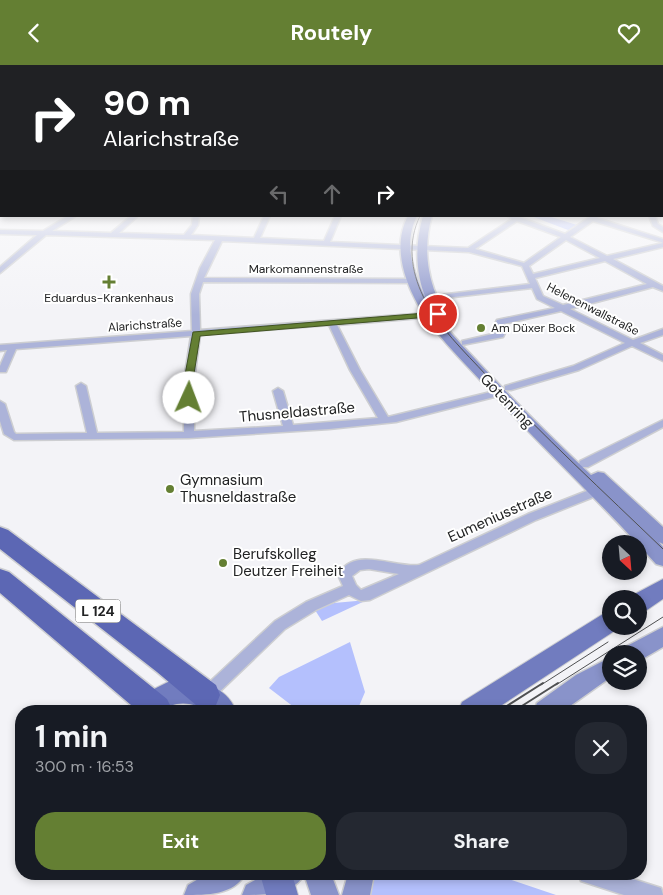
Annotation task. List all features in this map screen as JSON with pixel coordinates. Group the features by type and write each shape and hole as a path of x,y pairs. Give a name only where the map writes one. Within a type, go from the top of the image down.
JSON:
{"highway":[{"name":"L 124","path":"0,536 167,663 214,703"},
{"name":"L 124","path":"0,579 153,705"}],"main road":[{"name":"Gotenring","path":"409,238 437,314 503,390 663,559"},
{"name":"Gotenring","path":"420,238 414,252 414,281 424,303 466,343 503,390 659,531"},
{"path":"647,598 663,587"},
{"path":"480,705 602,627"},
{"path":"647,645 663,636"},
{"path":"553,705 602,671"},
{"path":"160,705 161,698 174,691 214,703"},
{"path":"320,880 325,895"},
{"path":"356,895 360,880"}],"street":[{"path":"0,271 40,238"},
{"path":"198,238 326,244 414,252 469,250 525,265 565,238"},
{"path":"326,244 329,238"},
{"path":"469,250 485,238"},
{"path":"567,238 663,289"},
{"path":"189,435 189,380 196,334 195,294 199,280 219,239"},
{"path":"530,277 663,245"},
{"name":"Helenenwallstraße","path":"525,265 540,297 663,358"},
{"name":"Markomannenstraße","path":"199,280 414,281"},
{"path":"466,343 500,335 502,331 500,322 654,284"},
{"path":"431,298 534,287"},
{"name":"Alarichstraße","path":"0,348 437,314"},
{"path":"332,323 355,370 384,419"},
{"name":"Thusneldastraße","path":"0,404 9,434 14,437 189,435 289,429 396,419 576,368 632,343 663,332"},
{"path":"3,370 14,347"},
{"path":"81,386 94,435"},
{"path":"278,391 289,429"},
{"path":"584,464 663,423"},
{"name":"Eumeniusstraße","path":"350,589 356,594 365,596 540,513 597,491"},
{"path":"214,703 280,625 311,606 350,589 345,575 348,570 355,566 373,565 418,571"},
{"path":"607,880 654,895"}],"shaded area":[{"path":"367,600 322,621 315,610 334,603"},
{"path":"350,642 365,692 360,705 291,705 269,688 279,677"},
{"path":"373,880 512,880 556,895 369,895"}],"tram line":[{"path":"413,238 413,267 419,286 429,307 444,328 508,398 663,549"},
{"path":"556,685 663,617"},
{"path":"541,685 608,642"},
{"path":"508,705 543,683"},
{"path":"523,705 558,683"}],"place":[{"name":"Eduardus-Krankenhaus","path":"109,282"},
{"name":"Am Düxer Bock","path":"481,328"},
{"name":"Gymnasium Thusneldastraße","path":"170,489"},
{"name":"Berufskolleg Deutzer Freiheit","path":"223,563"}],"route":[{"path":"189,398 189,380 196,334 438,314"}]}
